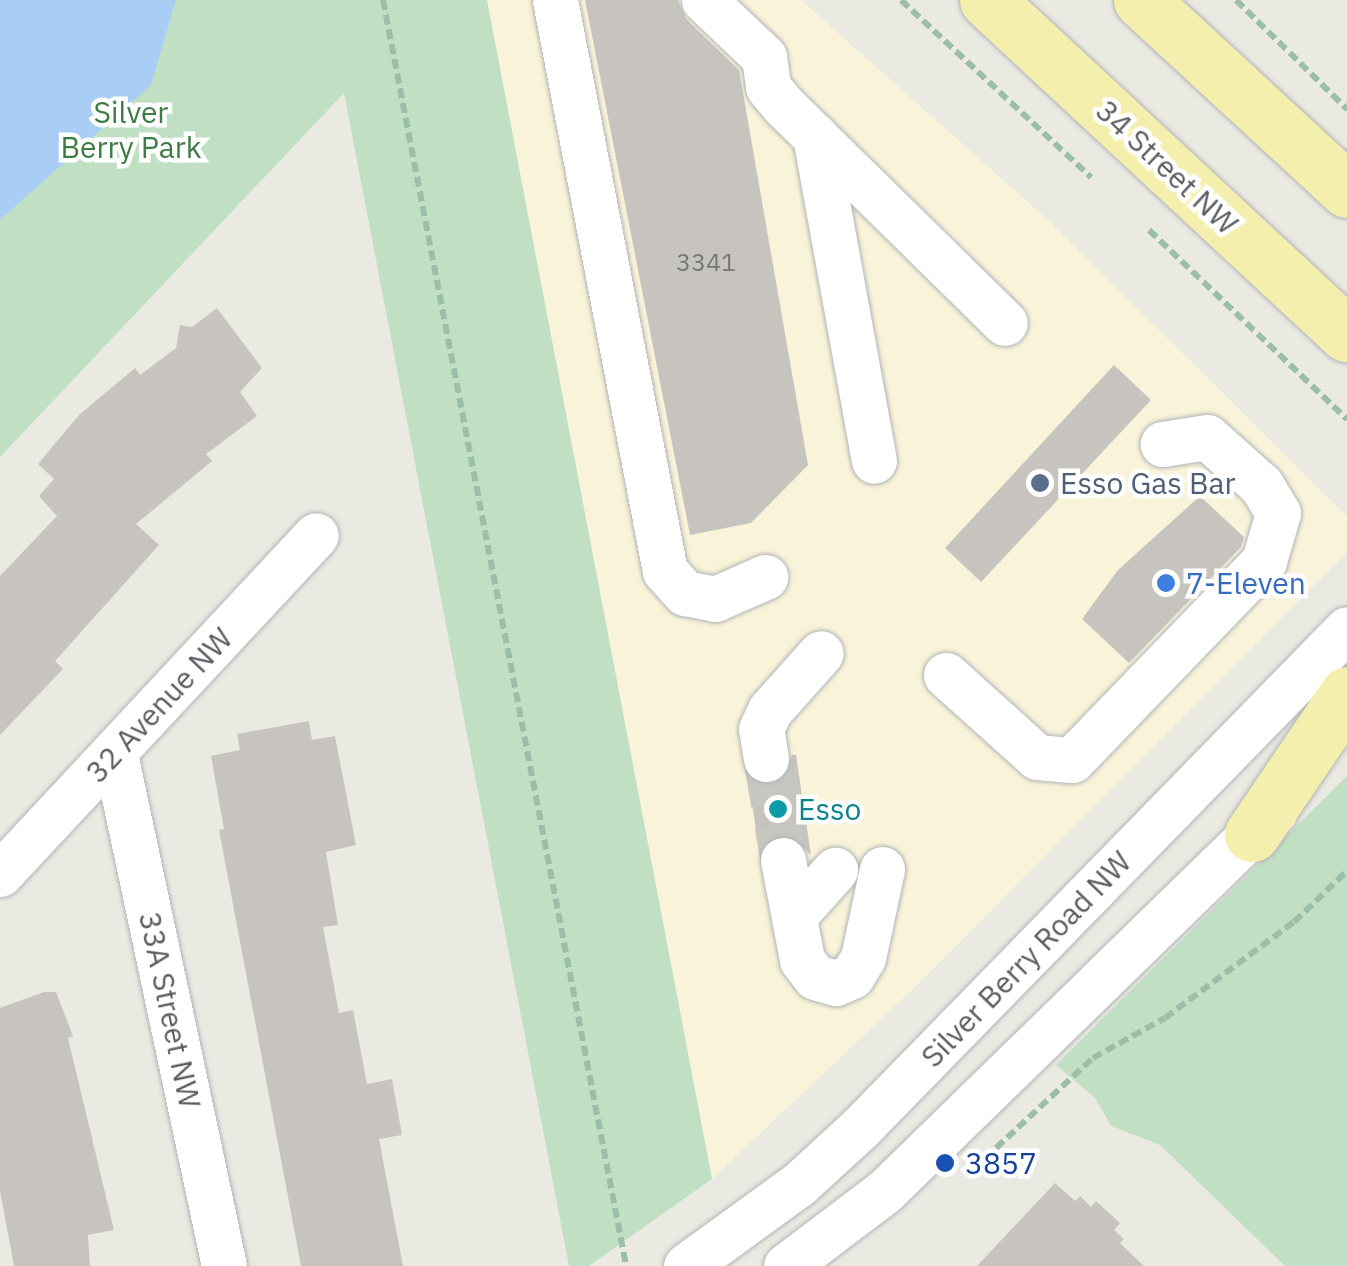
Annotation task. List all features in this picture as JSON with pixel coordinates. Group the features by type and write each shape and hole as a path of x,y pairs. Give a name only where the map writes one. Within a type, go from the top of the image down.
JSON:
{"main road":[{"name":"34 Street NW","path":"987,0 1347,334"},
{"path":"1141,0 1347,190"},
{"path":"1252,834 1347,694"}],"street":[{"path":"555,0 666,570 685,593 715,600 765,577"},
{"path":"704,0 764,58 768,86 1005,323"},
{"path":"815,136 874,461"},
{"path":"946,675 1037,758 1072,760 1264,561 1278,513 1261,484 1207,437 1162,444"},
{"name":"32 Avenue NW","path":"0,874 116,754 316,534"},
{"name":"Silver Berry Road NW","path":"686,1266 799,1184 860,1128 1347,630"},
{"path":"766,759 766,720 821,653"},
{"path":"786,1266 884,1192 1347,740"},
{"name":"33A Street NW","path":"116,754 224,1266"},
{"path":"783,860 802,960 815,976 836,983 852,976 863,958 882,869"},
{"path":"794,916 835,870"}],"path":[{"path":"383,0 626,1266"},
{"path":"901,0 1091,178"},
{"path":"1236,0 1347,109"},
{"path":"1149,230 1347,419"},
{"path":"1093,1058 1165,1018 1294,922 1347,870"}],"shaded area":[{"path":"487,0 801,0 1048,220 1347,516 1347,552 917,985 712,1179"}],"green space":[{"name":"Silver Berry Park","path":"0,0 487,0 712,1179 589,1266 569,1266 344,93 0,457"},
{"path":"1347,776 1347,1266 1285,1266 1160,1145 1111,1126 1095,1098 1056,1065"}],"water":[{"path":"0,0 176,0 151,85 0,220"}],"building":[{"path":"585,0 678,0 686,19 739,70 808,465 751,523 690,535"},
{"path":"217,308 262,368 240,392 257,416 206,454 212,461 136,524 159,545 55,661 63,669 0,735 0,576 57,516 39,496 54,479 38,464 79,415 135,368 140,375 176,348 180,325 192,327"},
{"name":"Esso Gas Bar","path":"1114,365 1151,400 981,582 945,548"},
{"name":"7-Eleven","path":"1200,496 1244,537 1241,547 1129,663 1082,619 1118,570"},
{"path":"309,721 312,740 335,736 356,845 326,852 338,925 323,927 339,1013 353,1010 367,1084 392,1079 402,1135 379,1139 403,1266 301,1266 219,830 224,829 211,756 240,750 237,734"},
{"name":"Esso","path":"792,755 796,755 811,855 791,835 777,835 759,849 748,778 769,785 782,780"},
{"path":"44,992 56,992 73,1036 68,1038 114,1230 88,1235 90,1266 14,1266 0,1191 0,1008"},
{"path":"1055,1183 1075,1201 1080,1196 1091,1207 1096,1201 1120,1223 1114,1230 1124,1239 1120,1243 1144,1266 977,1266"}],"tunnel":[{"path":"766,759 783,860"}],"place":[{"name":"Esso Gas Bar","path":"1040,483"},
{"name":"7-Eleven","path":"1166,583"},
{"name":"Esso","path":"778,809"},
{"name":"3857","path":"945,1163"}]}
